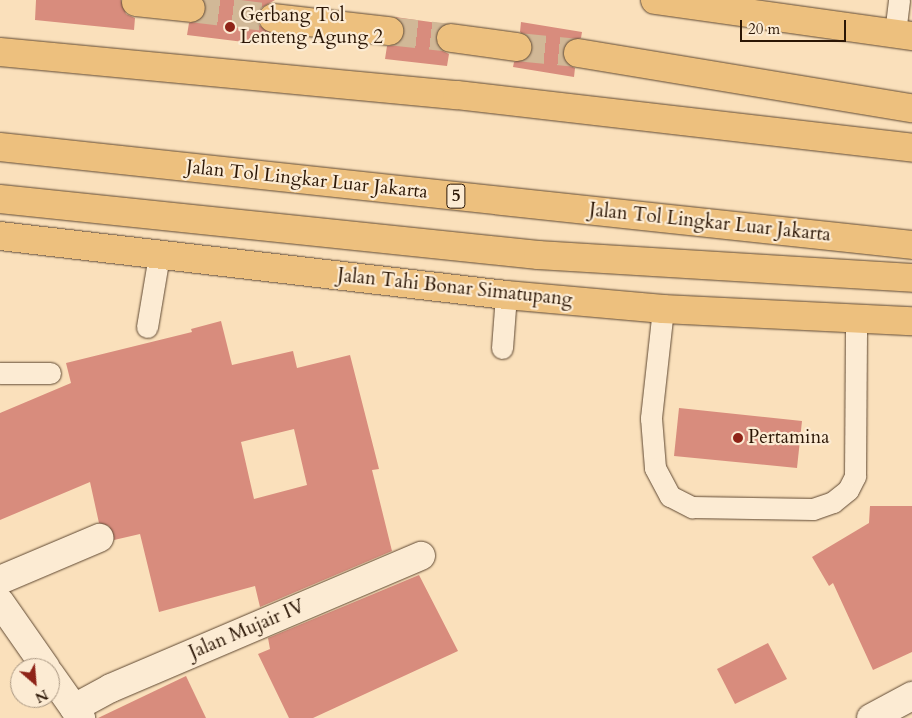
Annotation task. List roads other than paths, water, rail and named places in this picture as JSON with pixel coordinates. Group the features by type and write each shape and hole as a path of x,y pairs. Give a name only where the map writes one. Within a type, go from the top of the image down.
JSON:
{"highway":[{"path":"663,0 747,6 903,34"},
{"path":"136,2 190,8"},
{"path":"273,18 388,31"},
{"path":"451,38 517,47"},
{"path":"0,52 457,95 912,148"},
{"path":"578,53 912,108"},
{"name":"Jalan Tol Lingkar Luar Jakarta","path":"0,147 912,244"},
{"path":"0,199 538,255 912,278"},
{"name":"Jalan Tahi Bonar Simatupang","path":"0,236 506,295 663,309 912,320"}],"street":[{"path":"0,580 98,538"},
{"name":"Jalan Mujair IV","path":"78,713 111,688 421,556"},
{"path":"0,602 39,658"},
{"path":"60,688 78,713"},
{"path":"872,718 912,696"}],"lane":[{"path":"899,0 903,34"},
{"path":"147,327 159,255"},
{"path":"502,348 506,295"},
{"path":"663,309 651,418 655,468 670,496 692,507 813,509 833,502 848,490 855,476 856,317"},
{"path":"0,373 50,373"}],"tunnel":[{"path":"191,8 273,18"},
{"path":"389,31 451,38"},
{"path":"517,47 578,53"}],"place":[{"name":"Gerbang Tol Lenteng Agung 2","path":"230,27"},
{"name":"Pertamina","path":"738,438"}]}
